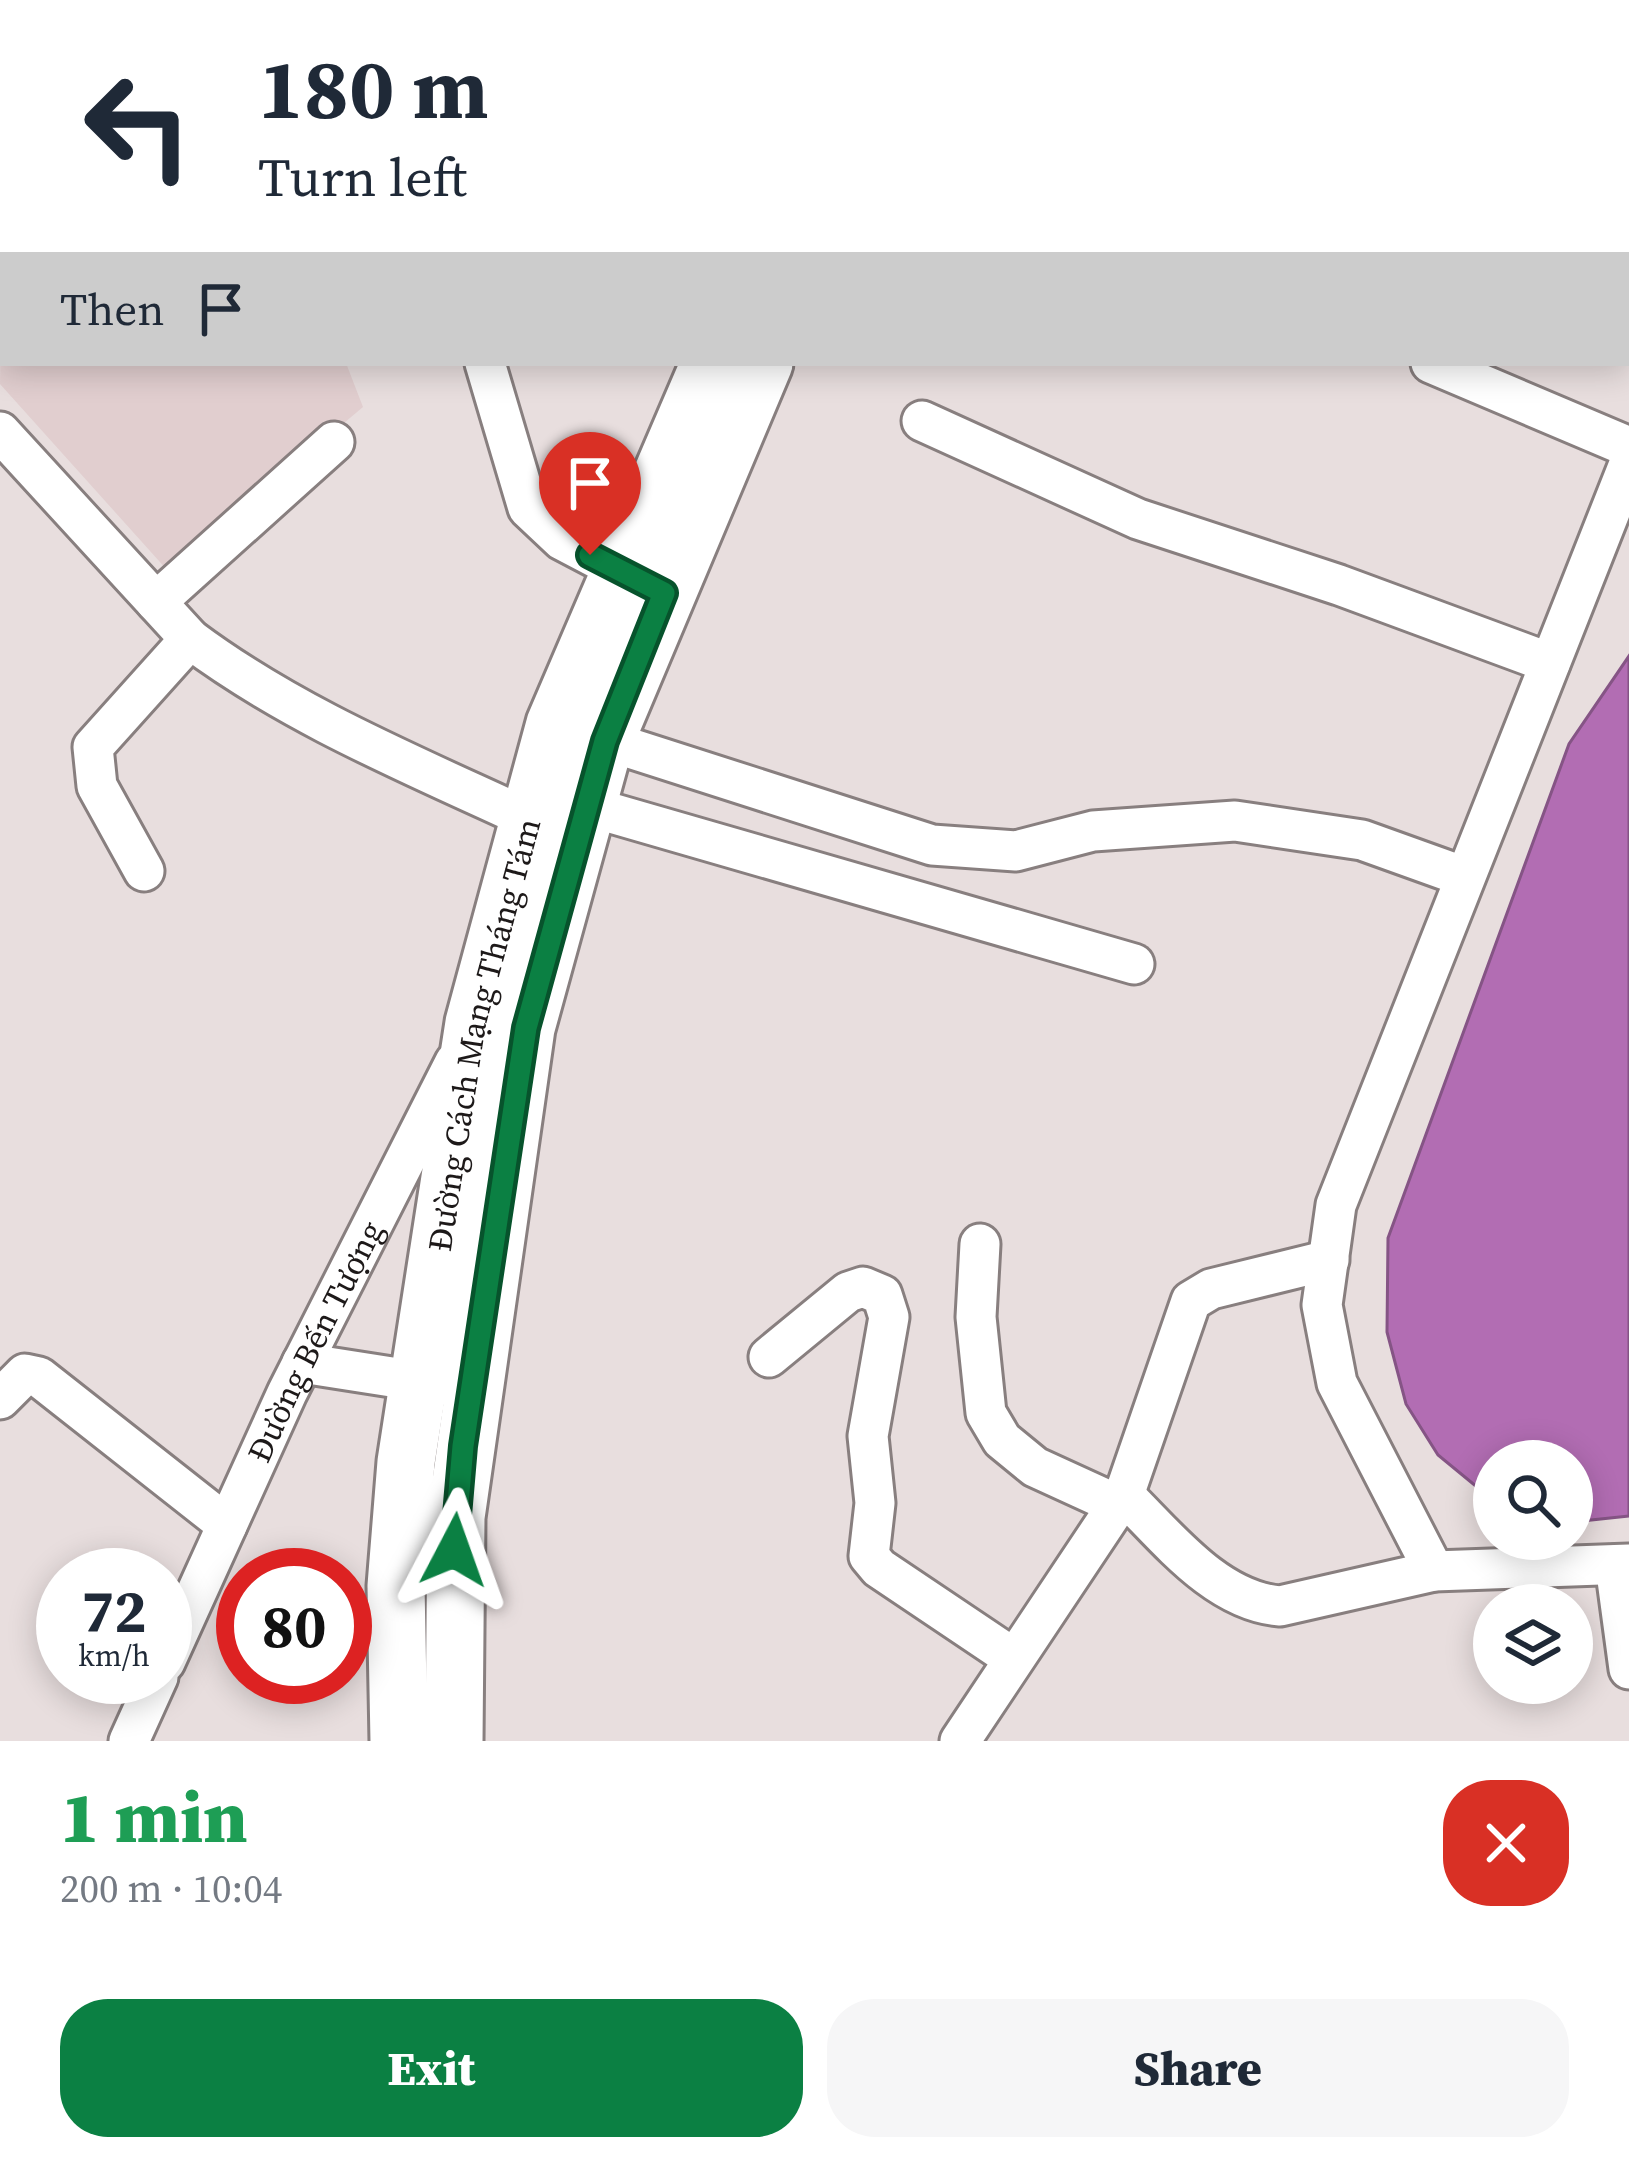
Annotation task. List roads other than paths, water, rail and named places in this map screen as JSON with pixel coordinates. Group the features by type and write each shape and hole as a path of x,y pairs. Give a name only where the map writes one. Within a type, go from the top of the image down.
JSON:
{"highway":[{"name":"Đường Cách Mạng Tháng Tám","path":"454,1741 456,1517 445,1386 474,1023 529,819 580,732 641,582 709,366"},
{"name":"Đường Cách Mạng Tháng Tám","path":"641,582 762,366"},
{"name":"Đường Cách Mạng Tháng Tám","path":"399,1741 396,1586 526,1028 587,806 580,732"}],"street":[{"path":"486,366 528,508 562,540 641,582"},
{"path":"1437,366 1629,447"},
{"path":"922,421 1138,519 1550,663"},
{"path":"0,432 190,639 290,706 529,819"},
{"path":"156,602 334,442"},
{"path":"1435,1571 1337,1383 1322,1305 1336,1205 1629,464"},
{"path":"144,871 97,786 93,747 190,639"},
{"path":"580,732 932,845 977,852 1016,851 1093,831 1235,821 1362,840 1466,877"},
{"path":"587,806 1134,964"},
{"name":"Đường Bến Tượng","path":"192,1602 302,1363 474,1023"},
{"path":"980,1244 976,1316 986,1413 1002,1440 1035,1467 1121,1500 1236,1595 1261,1604 1280,1606 1435,1571 1622,1565 1629,1669"},
{"path":"960,1741 1121,1500 1192,1301 1211,1289 1329,1261"},
{"path":"770,1357 848,1292 863,1287 882,1295 889,1317 868,1436 875,1504 869,1556 879,1568 1013,1658"},
{"path":"302,1363 445,1386"},
{"path":"0,1399 25,1374 39,1377 227,1525"},
{"path":"129,1741 146,1704"}]}
